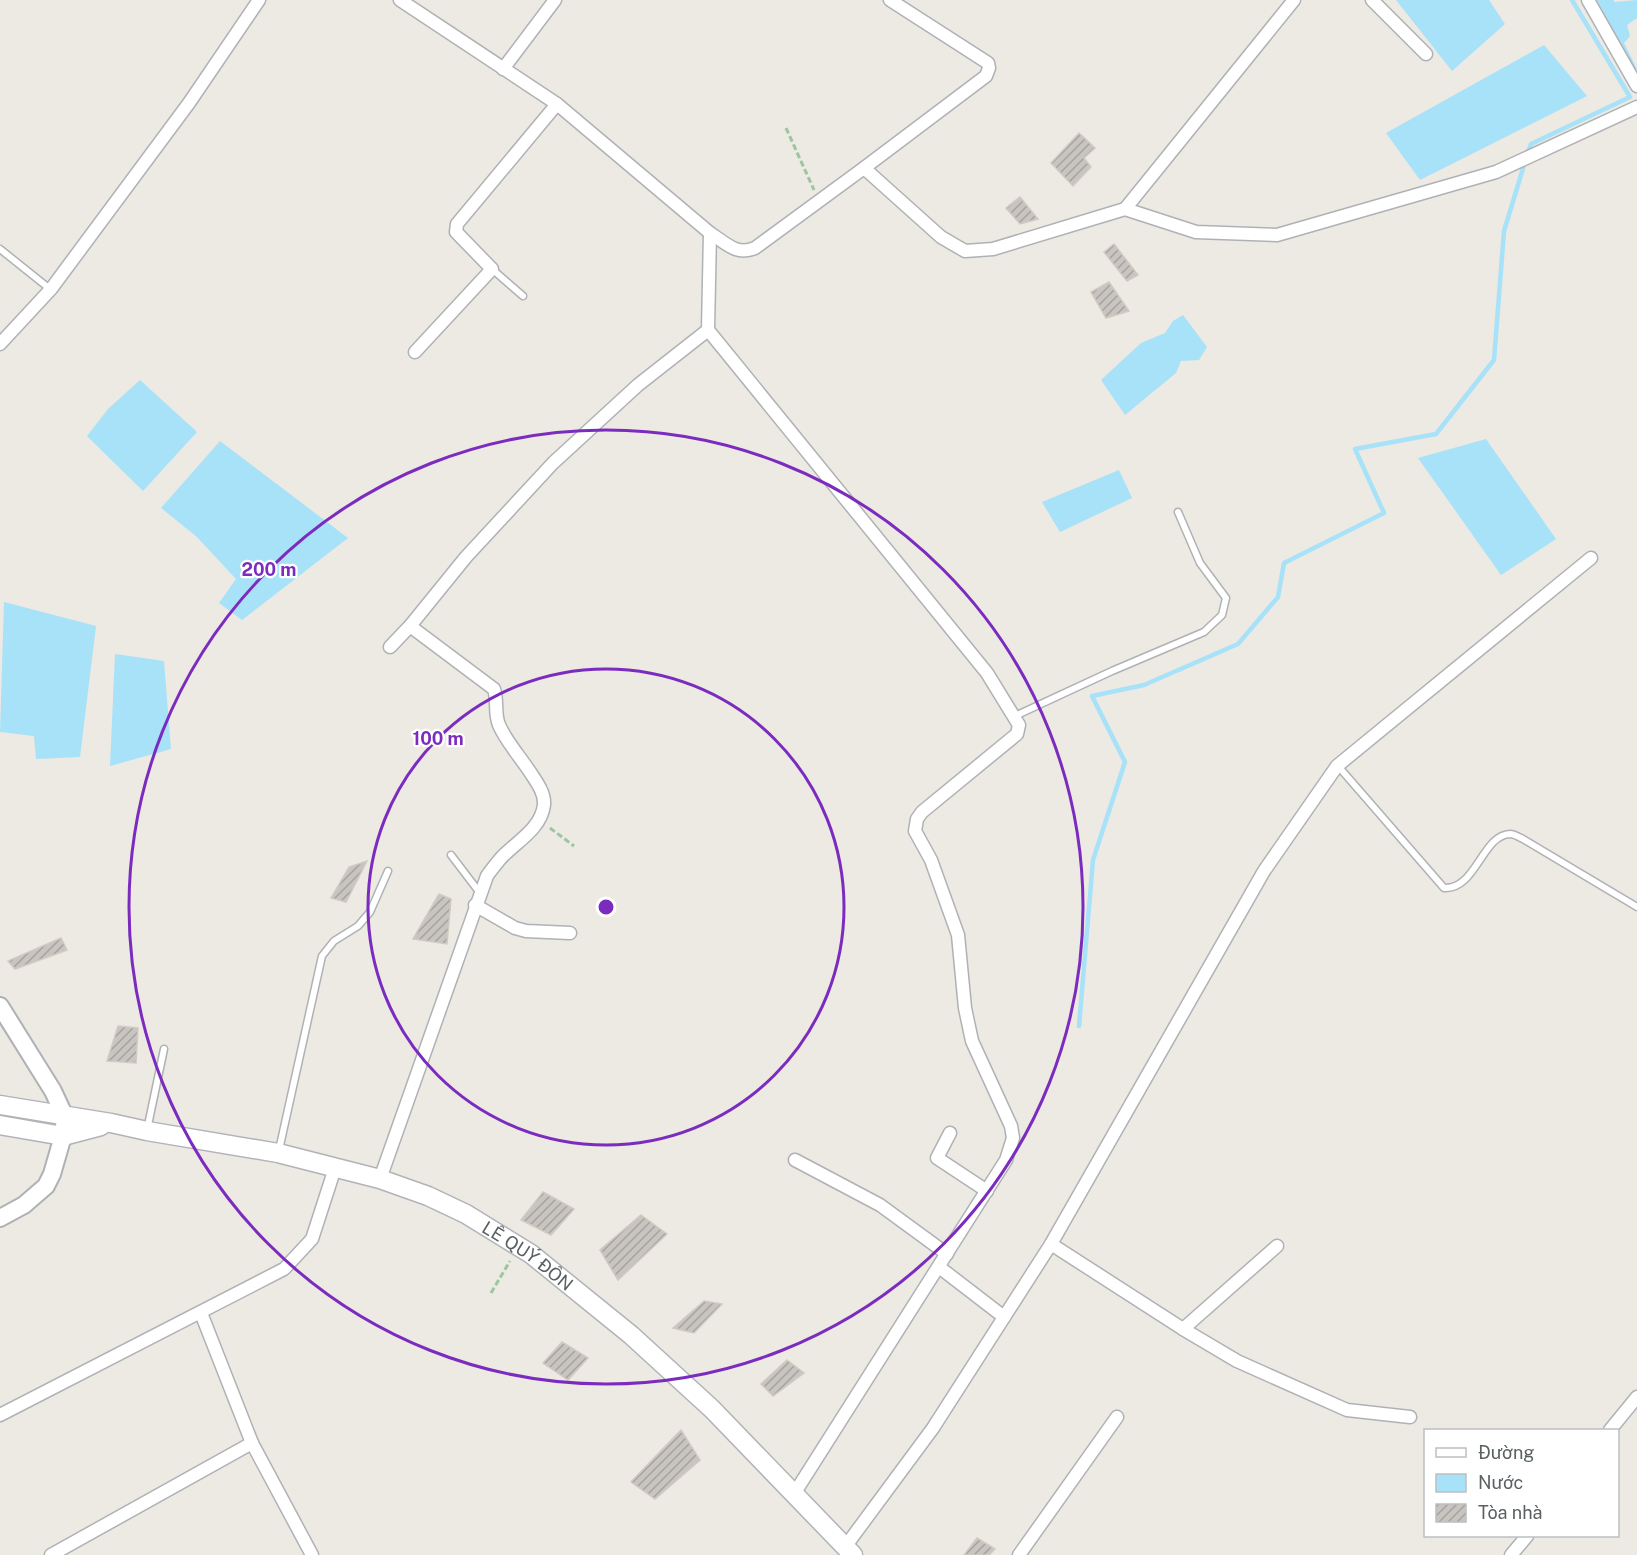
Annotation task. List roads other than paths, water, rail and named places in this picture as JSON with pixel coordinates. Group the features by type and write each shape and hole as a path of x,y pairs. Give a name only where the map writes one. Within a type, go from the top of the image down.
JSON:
{"main road":[{"name":"LÊ QUÝ ĐÔN","path":"0,1105 278,1153 380,1179 428,1196 466,1214 519,1247 631,1335 712,1409 849,1551"},
{"name":"LÊ QUÝ ĐÔN","path":"0,1125 63,1136 111,1123"}],"street":[{"path":"0,344 51,290 189,103 260,0"},
{"path":"400,0 557,104 710,233 737,251 746,252 819,202 986,75 989,68 988,63 890,0"},
{"path":"502,69 555,0"},
{"path":"864,168 941,237 965,251 993,249 1125,209 1294,0"},
{"path":"1372,0 1426,54"},
{"path":"1588,0 1637,86"},
{"path":"415,352 492,269 456,232 457,224 557,104"},
{"path":"1125,209 1196,232 1277,235 1496,172 1637,107"},
{"path":"710,233 708,330 987,673 1019,725 1017,734 922,812 917,819 915,831 931,860 958,935 965,1008 972,1041 1011,1126 1013,1138 1006,1160 987,1191 794,1494"},
{"path":"390,647 466,557 553,463 638,385 708,330"},
{"path":"849,1551 933,1428 1052,1244 1263,871 1337,766 1591,558"},
{"path":"380,1179 487,876 502,857 526,836 538,819 544,805 542,793 499,725 494,689 410,626"},
{"path":"475,905 526,932 570,933"},
{"path":"0,1006 53,1091 64,1117 63,1136 46,1186 24,1205 0,1218"},
{"path":"950,1133 937,1158 987,1191"},
{"path":"795,1160 880,1205 947,1254"},
{"path":"0,1415 284,1269 312,1239 335,1168"},
{"path":"1052,1244 1183,1329 1237,1361 1347,1410 1410,1418"},
{"path":"1183,1329 1277,1246"},
{"path":"939,1267 1004,1317"},
{"path":"201,1312 252,1443 312,1555"},
{"path":"1612,1429 1637,1397"},
{"path":"1019,1555 1117,1417"},
{"path":"51,1555 252,1443"},
{"path":"1511,1555 1526,1537"}],"lane":[{"path":"0,249 51,290"},
{"path":"492,269 523,296"},
{"path":"1015,716 1204,632 1222,615 1226,598 1200,563 1178,512"},
{"path":"1337,766 1444,888 1452,889 1461,883 1491,845 1502,836 1512,834 1637,907"},
{"path":"451,855 480,892"},
{"path":"278,1153 322,956 334,941 358,926 370,912 388,871"},
{"path":"147,1131 164,1049"}],"water":[{"path":"1396,0 1489,0 1505,24 1452,71"},
{"path":"1596,0 1614,0 1614,2 1637,0 1637,18 1627,25 1630,36 1624,43 1637,69 1632,69"},
{"path":"1544,45 1587,96 1420,180 1386,133"},
{"path":"1183,315 1207,347 1199,360 1181,361 1176,373 1125,415 1101,380 1141,343 1165,333 1173,321"},
{"path":"140,380 197,432 143,491 87,436 108,409"},
{"path":"1486,439 1556,539 1501,575 1418,458"},
{"path":"220,441 348,538 242,620 219,603 236,579 197,537 161,508"},
{"path":"1119,470 1132,498 1060,532 1042,502"},
{"path":"4,602 96,626 80,757 36,759 34,736 0,732"},
{"path":"115,654 164,661 171,749 110,766"}],"waterway":[{"path":"1527,154 1531,144 1630,97 1572,0"},
{"path":"1079,1026 1093,860 1125,762 1092,696 1144,685 1238,644 1278,597 1284,563 1384,513 1355,449 1436,434 1494,360 1504,231 1525,162"}]}
